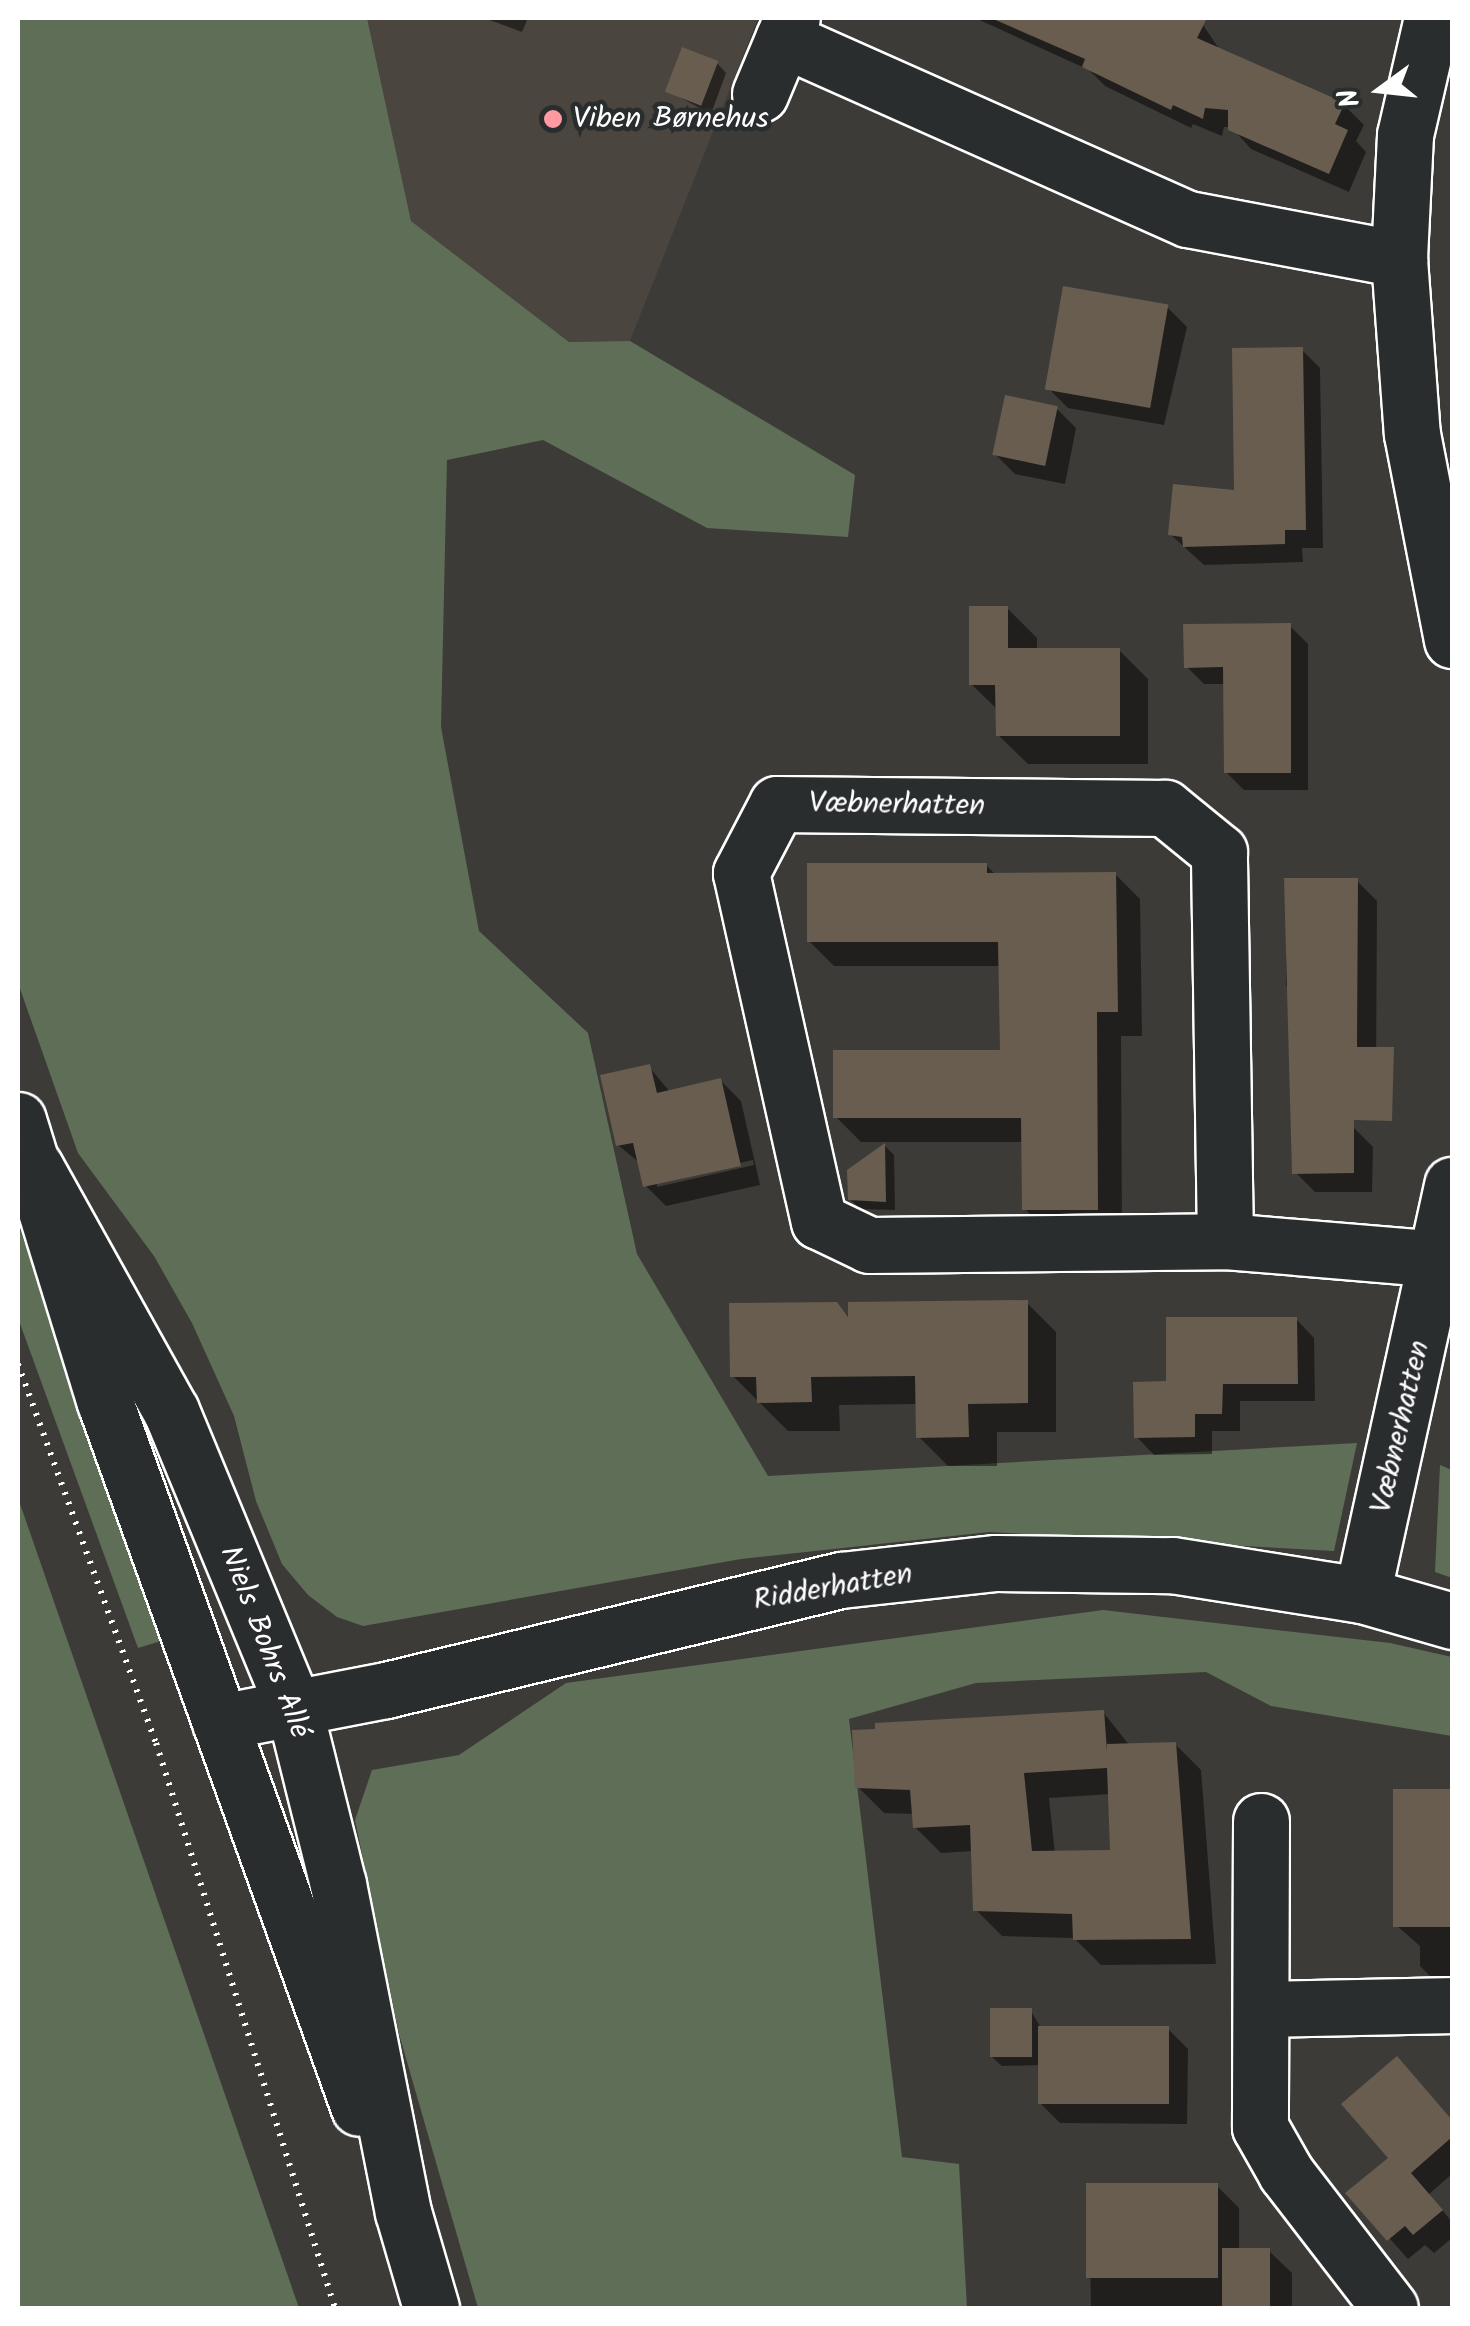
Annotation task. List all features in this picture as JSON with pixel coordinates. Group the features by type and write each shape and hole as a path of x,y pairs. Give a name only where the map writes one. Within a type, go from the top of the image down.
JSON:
{"street":[{"path":"1432,18 1405,135 1399,259 1412,434 1452,640"},
{"path":"760,94 787,28 1188,219 1399,259"},
{"name":"Væbnerhatten","path":"1225,1241 1219,852 1165,808 777,804 741,873 820,1221 869,1245 1225,1241 1439,1259"},
{"name":"Niels Bohrs Allé","path":"26,1144 171,1412 294,1708 338,1884 404,2212 431,2308"},
{"name":"Niels Bohrs Allé","path":"26,1144 105,1402 327,2031 404,2212"},
{"name":"Væbnerhatten","path":"1362,1595 1439,1259 1452,1185"},
{"name":"Ridderhatten","path":"220,1722 841,1580 958,1568 1172,1565 1362,1595 1452,1621"},
{"path":"1261,1822 1265,2009 1260,2127 1286,2173 1390,2308"},
{"path":"1265,2009 1452,2006"}],"path":[{"path":"18,1364 162,1761 335,2308"}],"shaded area":[{"name":"Viben Børnehus","path":"367,18 758,18 630,341 569,342 411,221"}],"green space":[{"path":"18,18 367,18 411,221 569,342 630,341 855,475 848,537 707,528 543,440 447,460 441,727 479,931 588,1033 637,1254 768,1476 1357,1443 1334,1551 989,1532 741,1559 363,1626 337,1617 308,1595 282,1564 256,1501 234,1416 192,1323 154,1256 78,1153 18,983"},
{"path":"18,1225 171,1638 138,1648 18,1318"},
{"path":"1440,1465 1452,1470 1452,1578 1435,1572"},
{"path":"18,1498 299,2308 18,2308"},
{"path":"1103,1610 1390,1643 1452,1657 1452,1736 1271,1706 1206,1672 976,1683 849,1719 902,2157 959,2164 967,2308 478,2308 399,2034 355,1820 372,1770 459,1755 566,1683"}],"building":[{"path":"991,18 1207,18 1197,38 1345,103 1335,124 1348,130 1329,174 1228,130 1228,110 1205,108 1203,119 1173,105 1171,110 1082,67 1085,59"},
{"path":"682,47 718,61 701,106 665,92"},
{"path":"1063,286 1168,305 1150,408 1045,389"},
{"path":"1303,347 1306,530 1285,530 1285,544 1183,547 1182,537 1168,535 1173,484 1234,490 1232,348"},
{"path":"1005,395 1058,406 1045,466 992,455"},
{"path":"969,606 1008,606 1008,648 1120,648 1120,736 996,736 995,685 969,685"},
{"path":"1291,623 1291,773 1224,773 1223,667 1184,668 1183,624"},
{"path":"807,863 987,863 987,873 1116,872 1118,1012 1097,1012 1098,1210 1022,1210 1021,1118 833,1118 833,1050 1000,1050 998,942 807,942"},
{"path":"1284,878 1358,878 1357,1047 1394,1047 1392,1121 1354,1120 1354,1173 1292,1174"},
{"path":"650,1064 657,1093 721,1078 741,1166 643,1187 633,1143 616,1146 600,1075"},
{"path":"885,1143 886,1202 848,1200 847,1170"},
{"path":"1028,1300 1028,1403 968,1404 969,1437 916,1438 915,1376 811,1377 812,1402 757,1403 756,1377 730,1377 729,1303 837,1302 848,1317 848,1302"},
{"path":"1166,1317 1297,1317 1298,1384 1223,1384 1222,1414 1195,1414 1195,1437 1134,1438 1133,1382 1166,1381"},
{"path":"1104,1710 1106,1744 1176,1742 1191,1939 1073,1940 1072,1914 973,1911 970,1825 913,1828 910,1790 855,1788 852,1730 875,1729 875,1723","holes":["1107,1768 1110,1850 1032,1851 1024,1773"]},
{"path":"1393,1789 1452,1789 1452,1927 1393,1927"},
{"path":"990,2008 1032,2008 1032,2057 990,2057"},
{"path":"1038,2026 1169,2026 1169,2104 1038,2104"},
{"path":"1397,2056 1452,2120 1452,2137 1411,2173 1443,2210 1413,2235 1405,2226 1387,2241 1345,2193 1388,2158 1341,2104"},
{"path":"1086,2183 1218,2183 1218,2278 1086,2278"},
{"path":"1222,2248 1270,2248 1270,2308 1222,2308"}],"place":[{"name":"Viben Børnehus","path":"553,119"}]}
